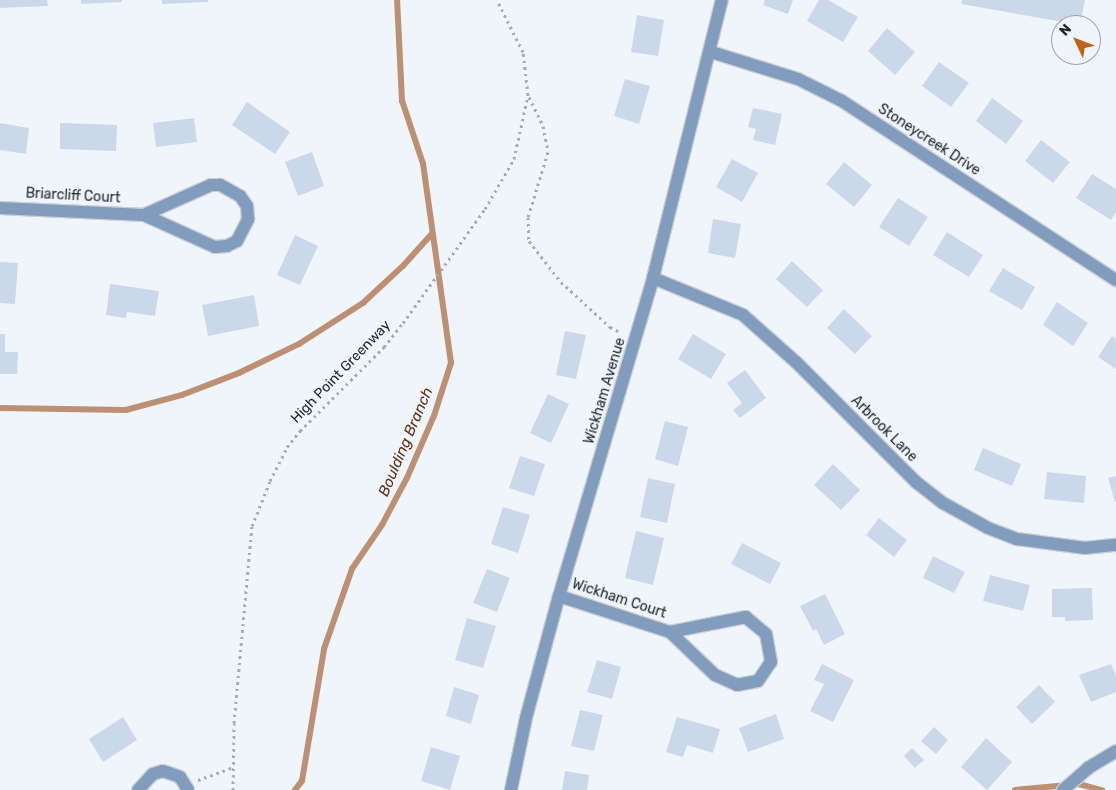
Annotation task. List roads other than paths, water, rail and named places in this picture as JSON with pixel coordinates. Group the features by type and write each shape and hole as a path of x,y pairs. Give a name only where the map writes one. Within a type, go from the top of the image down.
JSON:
{"street":[{"name":"Wickham Avenue","path":"511,790 526,718 559,596 637,338 711,52 722,0"},
{"name":"Stoneycreek Drive","path":"711,52 798,79 842,101 1116,280"},
{"name":"Briarcliff Court","path":"0,208 144,214 214,247 237,241 248,219 247,206 240,196 220,185 211,185 144,214"},
{"name":"Arbrook Lane","path":"653,278 743,315 796,362 916,482 943,503 988,528 1017,539 1085,548 1116,545"},
{"name":"Wickham Court","path":"559,596 670,632 715,675 737,685 758,681 771,662 766,634 746,617 670,632"},
{"path":"1063,790 1088,768 1116,751"},
{"path":"138,790 153,774 162,771 171,772 187,788"}],"waterway":[{"name":"Boulding Branch","path":"295,790 302,781 324,649 352,569 382,525 407,478 434,416 451,363 423,164 402,101 397,0"},
{"path":"0,408 126,410 182,395 239,373 299,344 363,303 403,266 431,235"},
{"path":"1015,790 1079,784 1102,790"}]}
